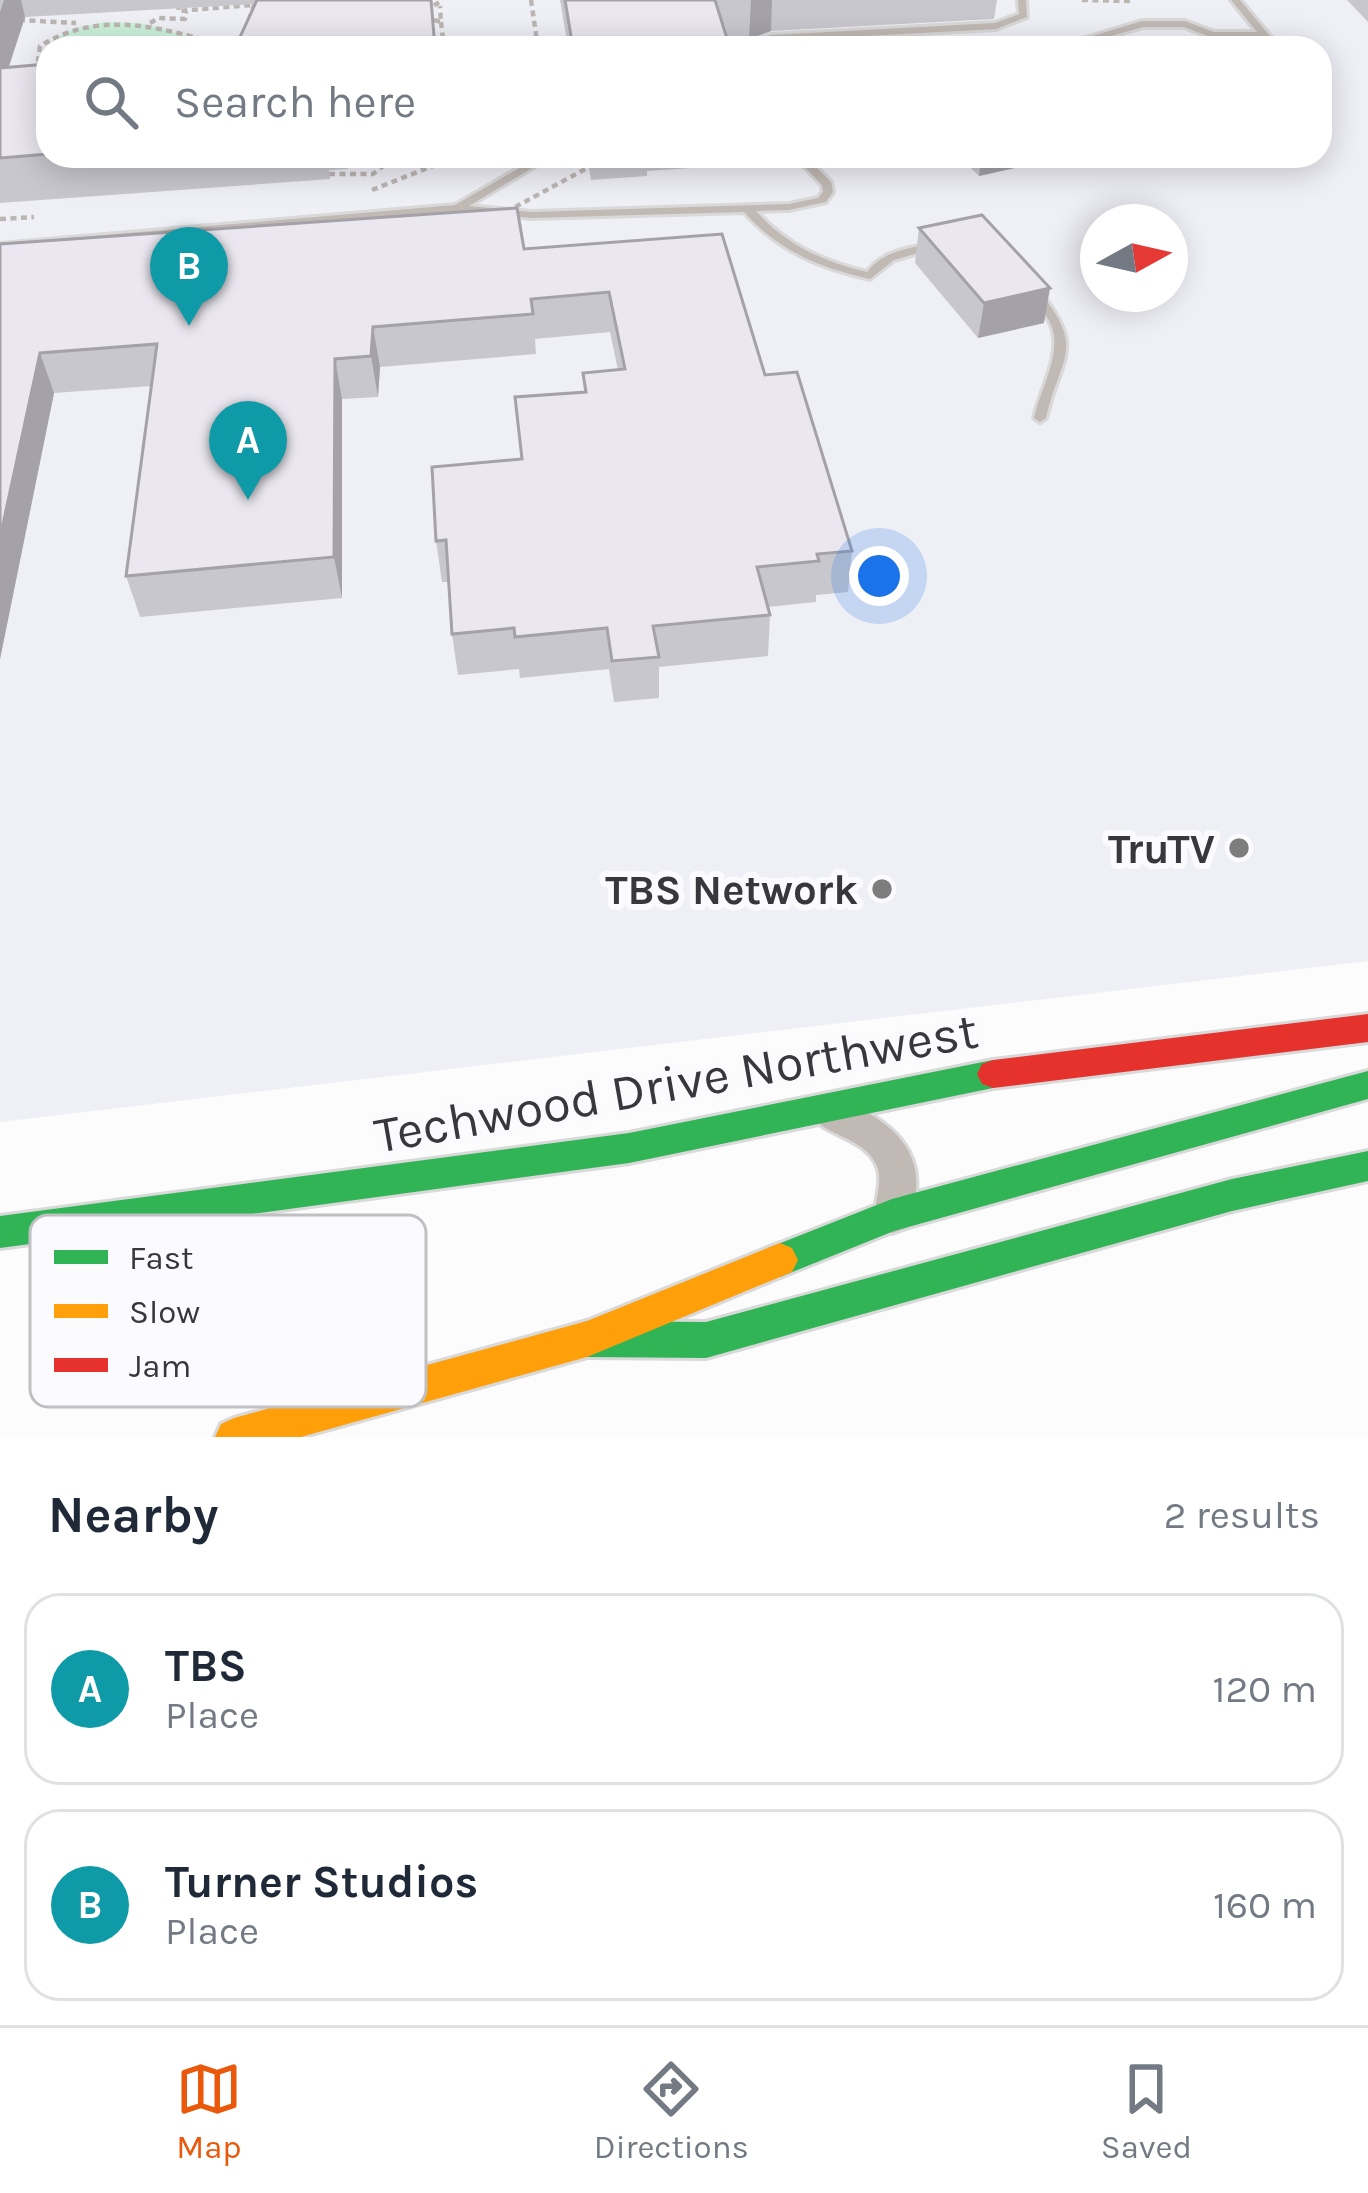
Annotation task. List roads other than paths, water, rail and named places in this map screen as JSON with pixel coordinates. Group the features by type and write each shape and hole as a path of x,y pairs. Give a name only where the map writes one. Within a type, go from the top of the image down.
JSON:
{"main road":[{"name":"Techwood Drive Northwest","path":"127,1215 629,1148 976,1076 1368,1028"},
{"path":"426,1384 587,1340 892,1215 1368,1085"},
{"path":"587,1340 706,1340 1210,1201 1368,1166"},
{"name":"Techwood Drive Northwest","path":"0,1232 30,1228"},
{"path":"234,1437 343,1407"}],"street":[{"path":"826,1110 872,1131 898,1165 901,1187 892,1215"}],"lane":[{"path":"906,36 1015,22 1024,15 1022,0"},
{"path":"1235,0 1264,35"},
{"path":"1100,36 1165,23 1185,24 1213,35 1264,35"},
{"path":"458,208 526,168"},
{"path":"0,247 458,208 531,215 807,204 825,196 826,184 811,168"},
{"path":"748,209 764,229 790,248 820,264 870,276 888,258 947,244"},
{"path":"1033,290 1061,323 1064,337 1045,388 1040,418"}],"place":[{"name":"Turner Studios","path":"189,326"},
{"name":"TBS","path":"248,500"},
{"name":"TruTV","path":"1239,848"},
{"name":"TBS Network","path":"882,889"}]}
